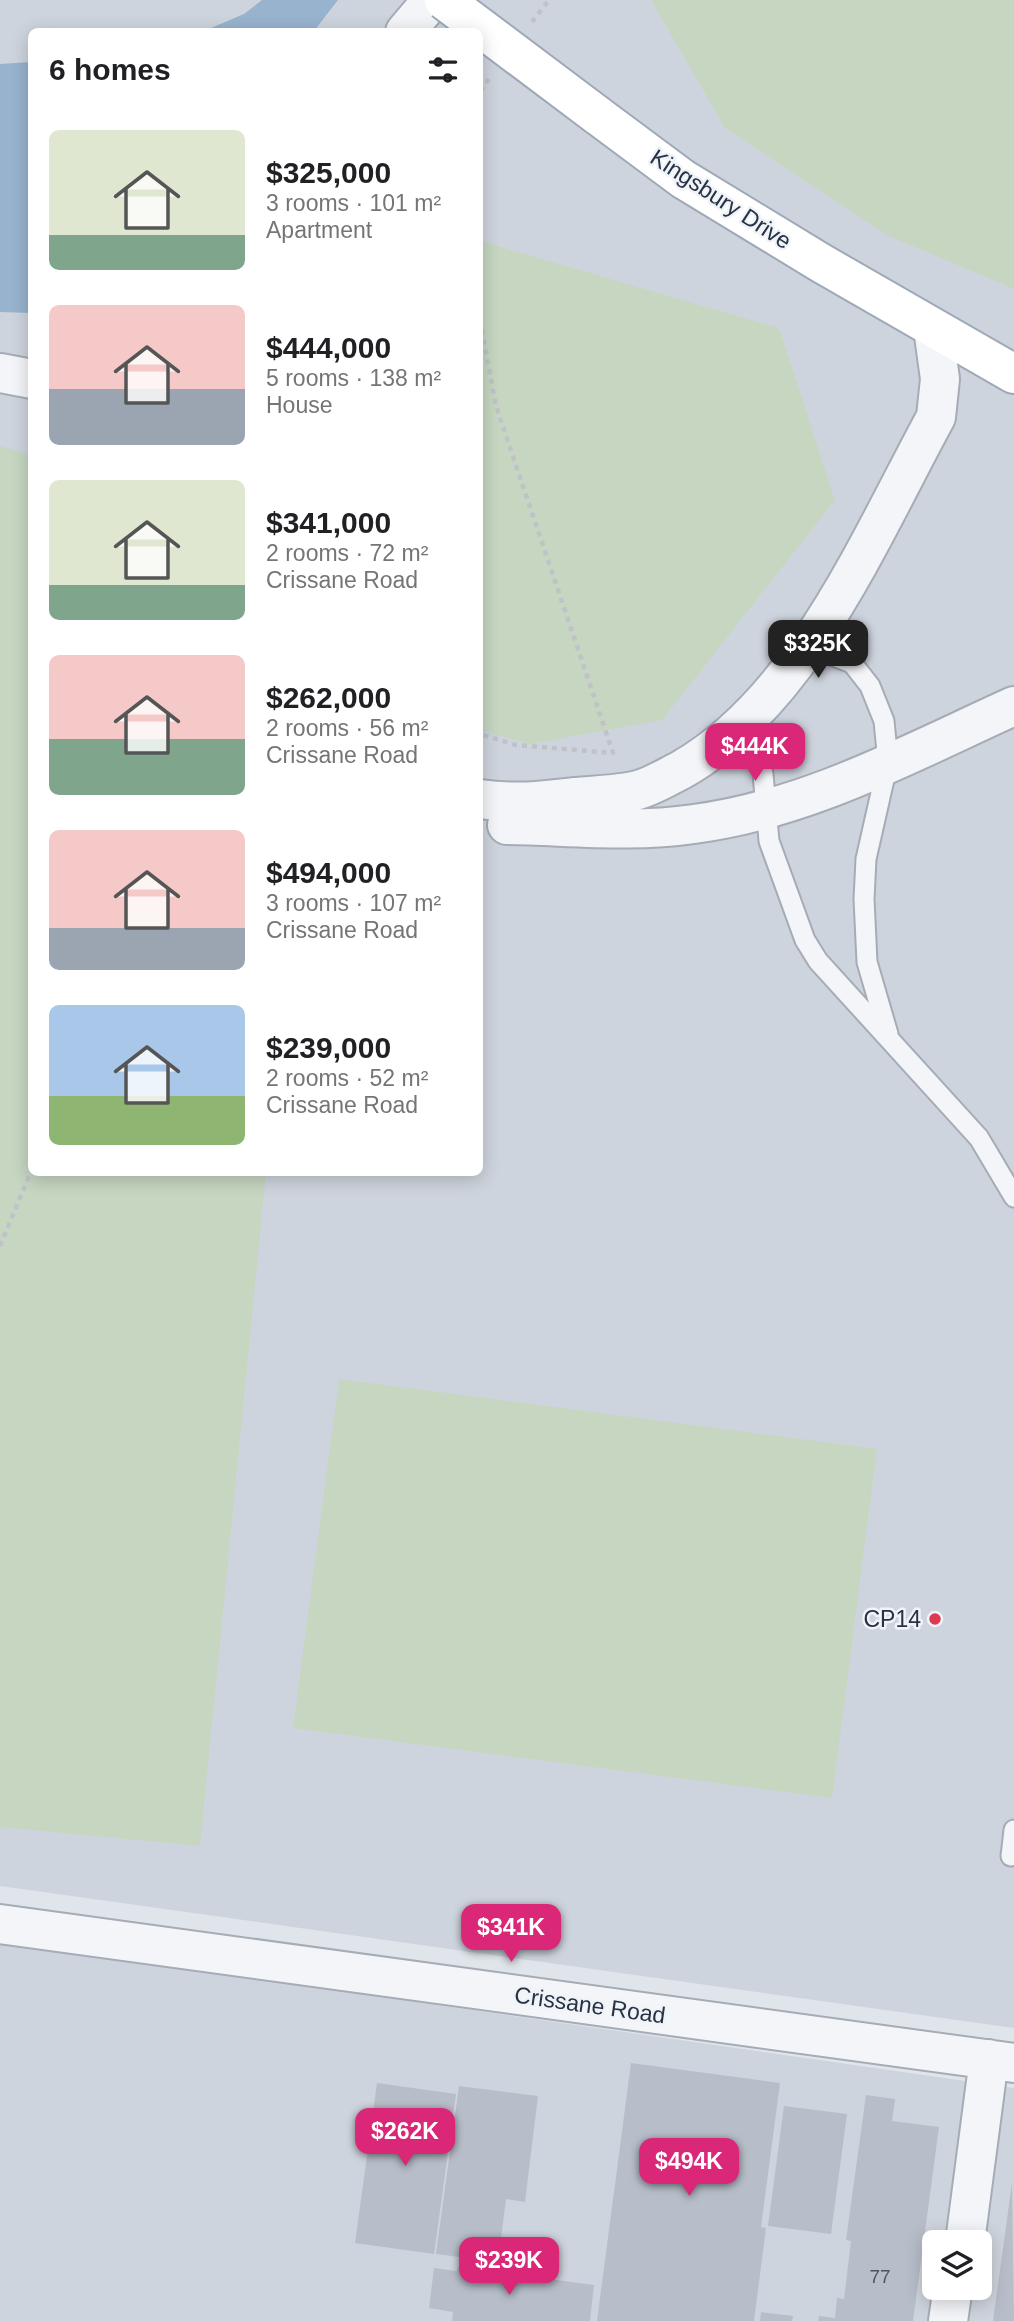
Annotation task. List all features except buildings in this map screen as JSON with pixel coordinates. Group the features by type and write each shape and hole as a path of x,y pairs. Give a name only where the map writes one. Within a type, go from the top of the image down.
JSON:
{"main road":[{"name":"Kingsbury Drive","path":"444,0 481,28"},
{"name":"Kingsbury Drive","path":"483,29 683,178 1014,374"}],"street":[{"path":"408,28 432,0"},
{"path":"483,799 515,804 638,790 708,755 750,718 800,656 825,617 936,417 940,379 933,328"},
{"path":"0,373 28,378"},
{"path":"483,818 504,825 654,827 694,825 765,811 831,790 1014,706"},
{"name":"Crissane Road","path":"0,1924 1001,2061"},
{"path":"967,2230 1001,2061"},
{"path":"948,2321 951,2300"}],"lane":[{"path":"800,656 823,652 852,663 870,686 884,721 888,762 866,859 864,899 867,962 890,1038"},
{"path":"750,718 763,774 769,841 805,940 818,961 979,1138 1014,1197"},
{"path":"1011,1856 1014,1830"}],"path":[{"path":"483,336 496,406 613,753 516,745 483,735"},
{"path":"0,1246 29,1176"}],"shaded area":[{"path":"0,0 1014,0 1014,2028 0,1886"},
{"path":"0,1942 1014,2088 1014,2321 0,2321"}],"green space":[{"path":"651,0 1014,0 1014,289 887,235 725,128"},
{"path":"483,242 779,328 835,500 662,720 530,744 483,731"},
{"path":"0,446 28,454 28,1176 266,1176 200,1846 0,1827"},
{"path":"339,1379 877,1449 832,1798 293,1728"}],"water":[{"path":"262,0 338,0 316,28 211,28 244,14"},
{"path":"28,62 28,313 0,312 0,64"}],"place":[{"name":"CP14","path":"935,1619"}]}
